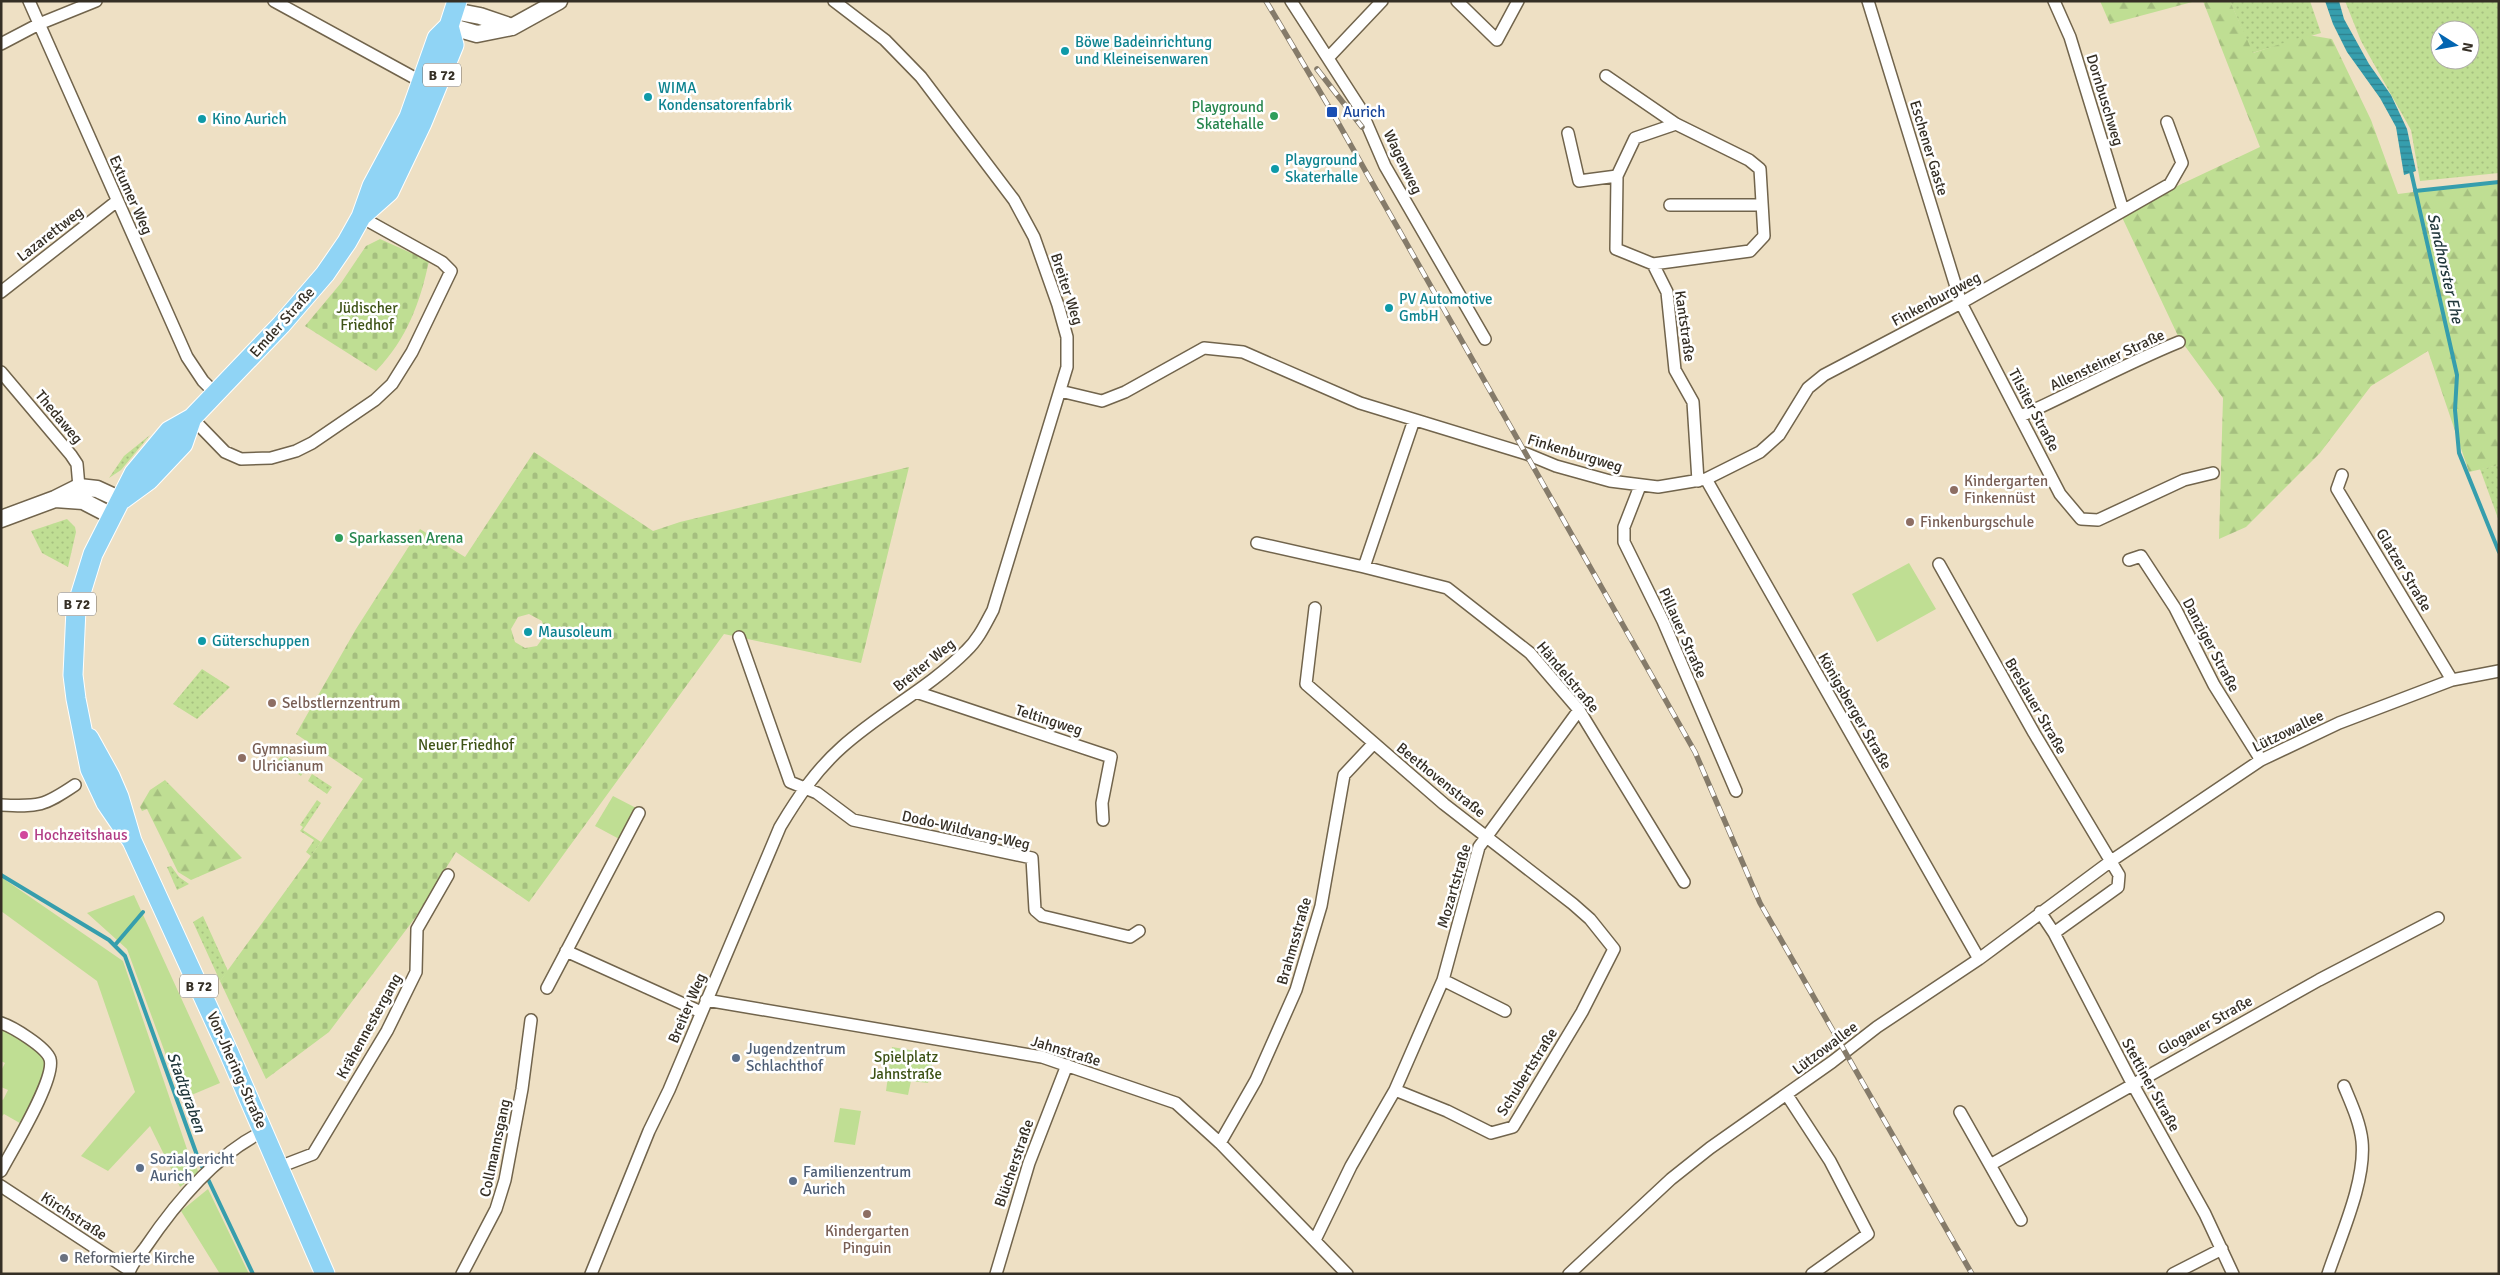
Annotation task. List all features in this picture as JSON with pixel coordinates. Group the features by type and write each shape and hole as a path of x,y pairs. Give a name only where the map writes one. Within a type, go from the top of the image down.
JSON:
{"main road":[{"path":"454,13 480,16 512,27 558,1"},
{"name":"Emder Straße","path":"117,508 149,480 183,444 192,418 309,293 347,242 361,217 372,186 406,124 437,38 454,13"},
{"name":"Emder Straße","path":"361,217 389,192 422,123 454,45 454,13"},
{"path":"1,519 55,499 79,487 97,489 117,508"},
{"path":"55,499 117,508"},
{"name":"Von-Jhering-Straße","path":"117,508 93,554 76,609 73,675 90,769 106,803 132,841 264,1131 325,1274"}],"street":[{"name":"Extumer Weg","path":"29,1 187,357 203,381 216,394"},
{"path":"1,44 39,24 96,1"},
{"path":"274,1 422,82"},
{"name":"Breiter Weg","path":"591,1274 648,1132 669,1090 780,828 804,788 843,746 966,652 982,631 993,610 1067,367 1067,337 1034,238 1014,200 922,77 885,40 834,1"},
{"name":"Wagenweg","path":"1290,1 1360,108 1385,166 1485,339"},
{"path":"1328,58 1382,1"},
{"path":"1457,1 1497,40 1518,1"},
{"name":"Eschener Gaste","path":"1868,1 1961,303"},
{"name":"Dornbuschweg","path":"2054,1 2070,37 2123,210"},
{"path":"1606,76 1676,124 1749,160 1760,169 1764,236 1750,251 1653,264 1616,249 1617,176 1635,138 1676,124"},
{"name":"Finkenburgweg","path":"1060,391 1102,401 1125,392 1204,348 1243,352 1360,403 1527,454 1556,466 1610,481 1640,486 1658,487 1702,480 1760,452 1771,444 1808,388 1817,380 1961,303 2170,184 2182,163 2167,122"},
{"path":"1568,133 1579,181 1617,176"},
{"name":"Lazarettweg","path":"1,292 117,201"},
{"path":"1670,205 1762,205"},
{"path":"192,418 225,452 241,459 271,458 296,451 312,443 375,400 392,384 412,352 451,272 442,262 361,217"},
{"name":"Kantstraße","path":"1653,264 1668,292 1675,370 1693,402 1702,480"},
{"name":"Tilsiter Straße","path":"1961,303 2060,494 2077,516 2089,521 2107,517 2184,480 2213,472"},
{"name":"Allensteiner Straße","path":"2021,416 2134,360 2179,342"},
{"name":"Thedaweg","path":"1,372 71,455 77,464 79,487"},
{"path":"1364,566 1414,420"},
{"name":"Glatzer Straße","path":"2342,475 2337,489 2452,680"},
{"name":"Königsberger Straße","path":"1702,480 1979,959"},
{"name":"Pillauer Straße","path":"1640,486 1624,527 1624,542 1664,622 1736,791"},
{"name":"Händelstraße","path":"1257,543 1364,566 1446,588 1530,652 1579,710 1684,882"},
{"name":"Danziger Straße","path":"2129,560 2141,556 2175,608 2214,685 2261,760"},
{"name":"Breslauer Straße","path":"1939,564 2039,741 2110,861"},
{"name":"Beethovenstraße","path":"1316,608 1306,684 1444,804 1590,919 1614,948"},
{"path":"739,637 790,782 804,788"},
{"name":"Lützowallee","path":"1570,1274 1671,1179 1710,1148 1787,1095 1877,1026 1979,959 2110,861 2261,760 2339,724 2452,680 2499,671"},
{"name":"Teltingweg","path":"916,692 1111,757 1102,803 1103,820"},
{"name":"Mozartstraße","path":"1315,1240 1351,1166 1395,1090 1443,980 1479,847 1579,710"},
{"name":"Brahmsstraße","path":"1220,1143 1256,1080 1296,990 1321,906 1344,775 1374,743"},
{"path":"1,805 40,805 75,785"},
{"name":"Dodo-Wildvang-Weg","path":"804,788 817,794 853,820 1032,858 1036,910 1042,916 1130,937 1139,931"},
{"path":"547,988 639,813"},
{"path":"2054,933 2118,887 2119,875 2110,861"},
{"name":"Krähennestergang","path":"279,1167 313,1154 387,1031 416,972 417,929 448,875"},
{"name":"Stettiner Straße","path":"2040,912 2054,933 2132,1083 2222,1249 2233,1274"},
{"name":"Glogauer Straße","path":"1990,1165 2132,1083 2318,980 2438,918"},
{"name":"Schubertstraße","path":"1395,1090 1447,1110 1491,1133 1513,1127 1582,1012 1614,948"},
{"path":"566,951 701,1012"},
{"path":"1443,980 1505,1012"},
{"name":"Jahnstraße","path":"706,1000 1007,1050 1067,1065 1176,1103 1220,1143 1346,1274"},
{"name":"Collmannsgang","path":"462,1274 496,1210 505,1180 522,1089 531,1020"},
{"path":"1,1023 10,1026 45,1051 51,1067 46,1084 1,1171"},
{"name":"Blücherstraße","path":"996,1274 1029,1163 1067,1065"},
{"path":"2328,1274 2362,1174 2362,1140 2344,1086"},
{"path":"1787,1095 1830,1161 1868,1234 1812,1274"},
{"path":"1960,1112 2021,1220"},
{"path":"129,1272 169,1214 194,1186 248,1138 264,1131"},
{"name":"Kirchstraße","path":"1,1186 129,1272"},
{"path":"2173,1274 2222,1249"}],"green space":[{"path":"2100,1 2196,1 2110,24"},
{"path":"2203,1 2230,1 2253,53 2308,35 2332,39 2371,120 2398,194 2499,181 2499,465 2469,472 2428,351 2371,386 2320,453 2246,527 2219,539 2223,398 2179,338 2120,213 2260,147"},
{"path":"2230,1 2310,1 2321,33 2252,53"},
{"path":"2345,1 2499,1 2499,173 2420,181 2411,130 2361,41"},
{"name":"Jüdischer Friedhof","path":"380,239 429,261 411,320 396,346 376,371 305,326 341,283 366,246"},
{"path":"150,435 121,470 109,478 124,456"},
{"name":"Neuer Friedhof","path":"534,452 653,531 680,522 909,467 861,663 724,634 529,902 456,852 415,918 329,1032 266,1079 220,981 321,842 363,779 296,734 356,629 420,529 465,557","holes":["529,614 542,621 545,635 537,646 525,648 515,642 511,629 518,617"]},
{"path":"2499,465 2499,521 2480,469"},
{"path":"67,519 75,527 76,532 68,567 42,553 31,531"},
{"path":"1909,563 1936,609 1877,642 1852,594"},
{"path":"202,669 230,687 197,719 173,704"},
{"path":"283,754 305,769 301,776 278,760"},
{"path":"312,774 332,787 327,794 308,781"},
{"path":"165,780 242,858 191,880 178,872 147,809 142,811 140,807 150,790"},
{"path":"613,796 638,809 621,840 595,826"},
{"path":"317,800 321,803 303,830 321,842 311,856 306,852 314,840 300,831 303,827 300,825"},
{"path":"171,866 179,877 189,884 177,890 167,867"},
{"path":"1,877 123,961 187,1149 199,1173 180,1187 150,1126 108,1171 81,1156 135,1092 97,981 1,911"},
{"path":"134,895 220,1083 182,1099 127,949 87,913"},
{"path":"203,916 228,971 220,981 193,922"},
{"path":"1,1023 50,1060 25,1126 4,1114 1,1117 1,1099 3,1100 8,1090 1,1087 1,1071 5,1063 1,1061"},
{"name":"Spielplatz Jahnstraße","path":"892,1047 934,1054 928,1083 911,1081 908,1095 886,1091"},
{"path":"840,1108 861,1111 855,1145 834,1142"},
{"path":"208,1189 249,1274 220,1274 181,1211"}],"water":[{"path":"2325,1 2339,1 2344,19 2369,64 2391,95 2407,129 2416,171 2404,175 2396,127 2380,98 2347,52 2333,24"}],"waterway":[{"name":"Sandhorster Ehe","path":"2410,167 2457,375 2455,410 2459,453 2499,552"},
{"path":"2415,191 2499,182"},
{"name":"Stadtgraben","path":"1,875 109,940 125,956 198,1158 253,1274"},
{"name":"Stadtgraben","path":"115,945 143,912"}],"railway":[{"path":"1266,1 1332,112 1695,752 1760,903 1972,1274"},
{"path":"1317,69 1362,127"}],"place":[{"name":"Böwe Badeinrichtung und Kleineisenwaren","path":"1065,51"},
{"name":"WIMA Kondensatorenfabrik","path":"648,97"},
{"name":"Aurich","path":"1332,112"},
{"name":"Playground Skatehalle","path":"1274,116"},
{"name":"Kino Aurich","path":"202,119"},
{"name":"Playground Skaterhalle","path":"1275,169"},
{"name":"PV Automotive GmbH","path":"1389,308"},
{"name":"Kindergarten Finkennüst","path":"1954,490"},
{"name":"Finkenburgschule","path":"1910,522"},
{"name":"Sparkassen Arena","path":"339,538"},
{"name":"Mausoleum","path":"528,632"},
{"name":"Güterschuppen","path":"202,641"},
{"name":"Selbstlernzentrum","path":"272,703"},
{"name":"Gymnasium Ulricianum","path":"242,758"},
{"name":"Hochzeitshaus","path":"24,835"},
{"name":"Jugendzentrum Schlachthof","path":"736,1058"},
{"name":"Sozialgericht Aurich","path":"140,1168"},
{"name":"Familienzentrum Aurich","path":"793,1181"},
{"name":"Kindergarten Pinguin","path":"867,1214"},
{"name":"Reformierte Kirche","path":"64,1258"}]}
